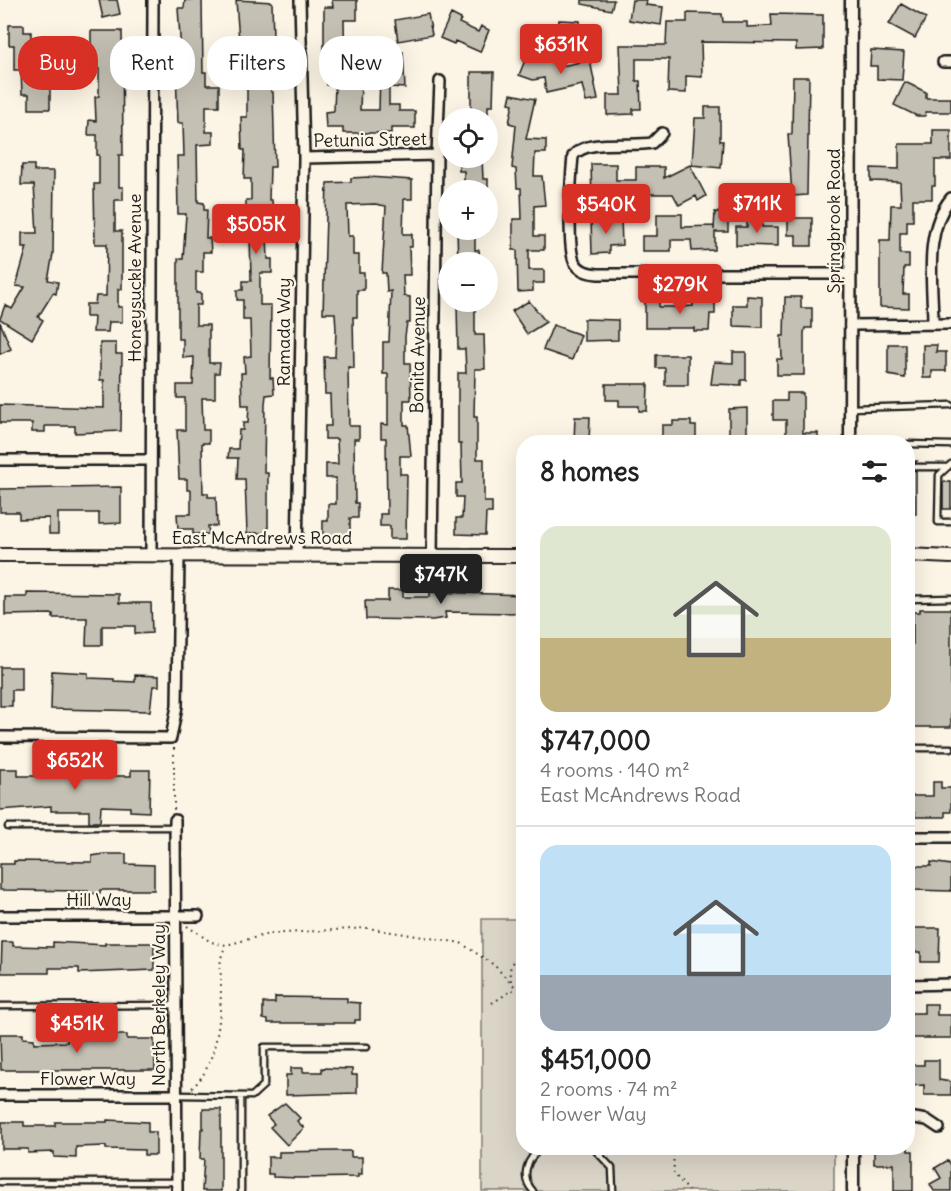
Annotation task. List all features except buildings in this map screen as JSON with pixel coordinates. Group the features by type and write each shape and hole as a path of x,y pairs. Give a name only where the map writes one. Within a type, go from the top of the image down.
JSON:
{"main road":[{"name":"East McAndrews Road","path":"0,555 516,556"},
{"path":"915,555 951,556"}],"street":[{"name":"Honeysuckle Avenue","path":"151,556 153,0"},
{"name":"Ramada Way","path":"297,556 303,158 300,0"},
{"name":"Springbrook Road","path":"850,435 851,0"},
{"name":"Bonita Avenue","path":"432,556 440,81"},
{"path":"662,133 652,143 589,145 578,149 573,156 572,246 574,261 580,269 598,274 850,274"},
{"name":"Petunia Street","path":"303,158 437,155"},
{"path":"933,324 934,229 940,212 951,198"},
{"path":"850,324 951,324"},
{"path":"0,460 150,460"},
{"path":"0,737 171,738 177,706 179,556"},
{"name":"North Berkeley Way","path":"175,823 177,1186"},
{"path":"915,837 951,837"},
{"name":"Hill Way","path":"0,916 198,916"},
{"path":"915,984 951,984"},
{"name":"Flower Way","path":"0,1095 176,1095"},
{"path":"915,1118 927,1120 939,1128"},
{"path":"853,1155 853,1191"}],"lane":[{"path":"850,408 951,405"},
{"path":"915,444 951,445"},
{"path":"916,467 949,465"},
{"path":"949,465 939,475 938,522 951,522"},
{"path":"915,600 951,598"},
{"path":"915,748 951,748"},
{"path":"8,827 175,823"},
{"path":"0,1006 176,1005"},
{"path":"176,1095 252,1096 264,1085 264,1047 368,1047"},
{"path":"241,1096 241,1191"},
{"path":"532,1155 527,1165 526,1177 533,1191"},
{"path":"600,1155 612,1168 613,1191"},
{"path":"0,1182 177,1186"}],"path":[{"path":"171,738 175,754 175,823"},
{"path":"176,916 211,942 226,945 269,934 345,929 382,930 461,943 494,965 516,988 492,1003"},
{"path":"176,1095 193,1087 201,1080 215,1048 220,994 220,959 226,945"},
{"path":"510,982 511,964 516,958"},
{"path":"673,1155 674,1174 689,1191"}],"shaded area":[{"path":"482,919 516,919 516,1155 834,1155 834,1191 482,1191"}]}
